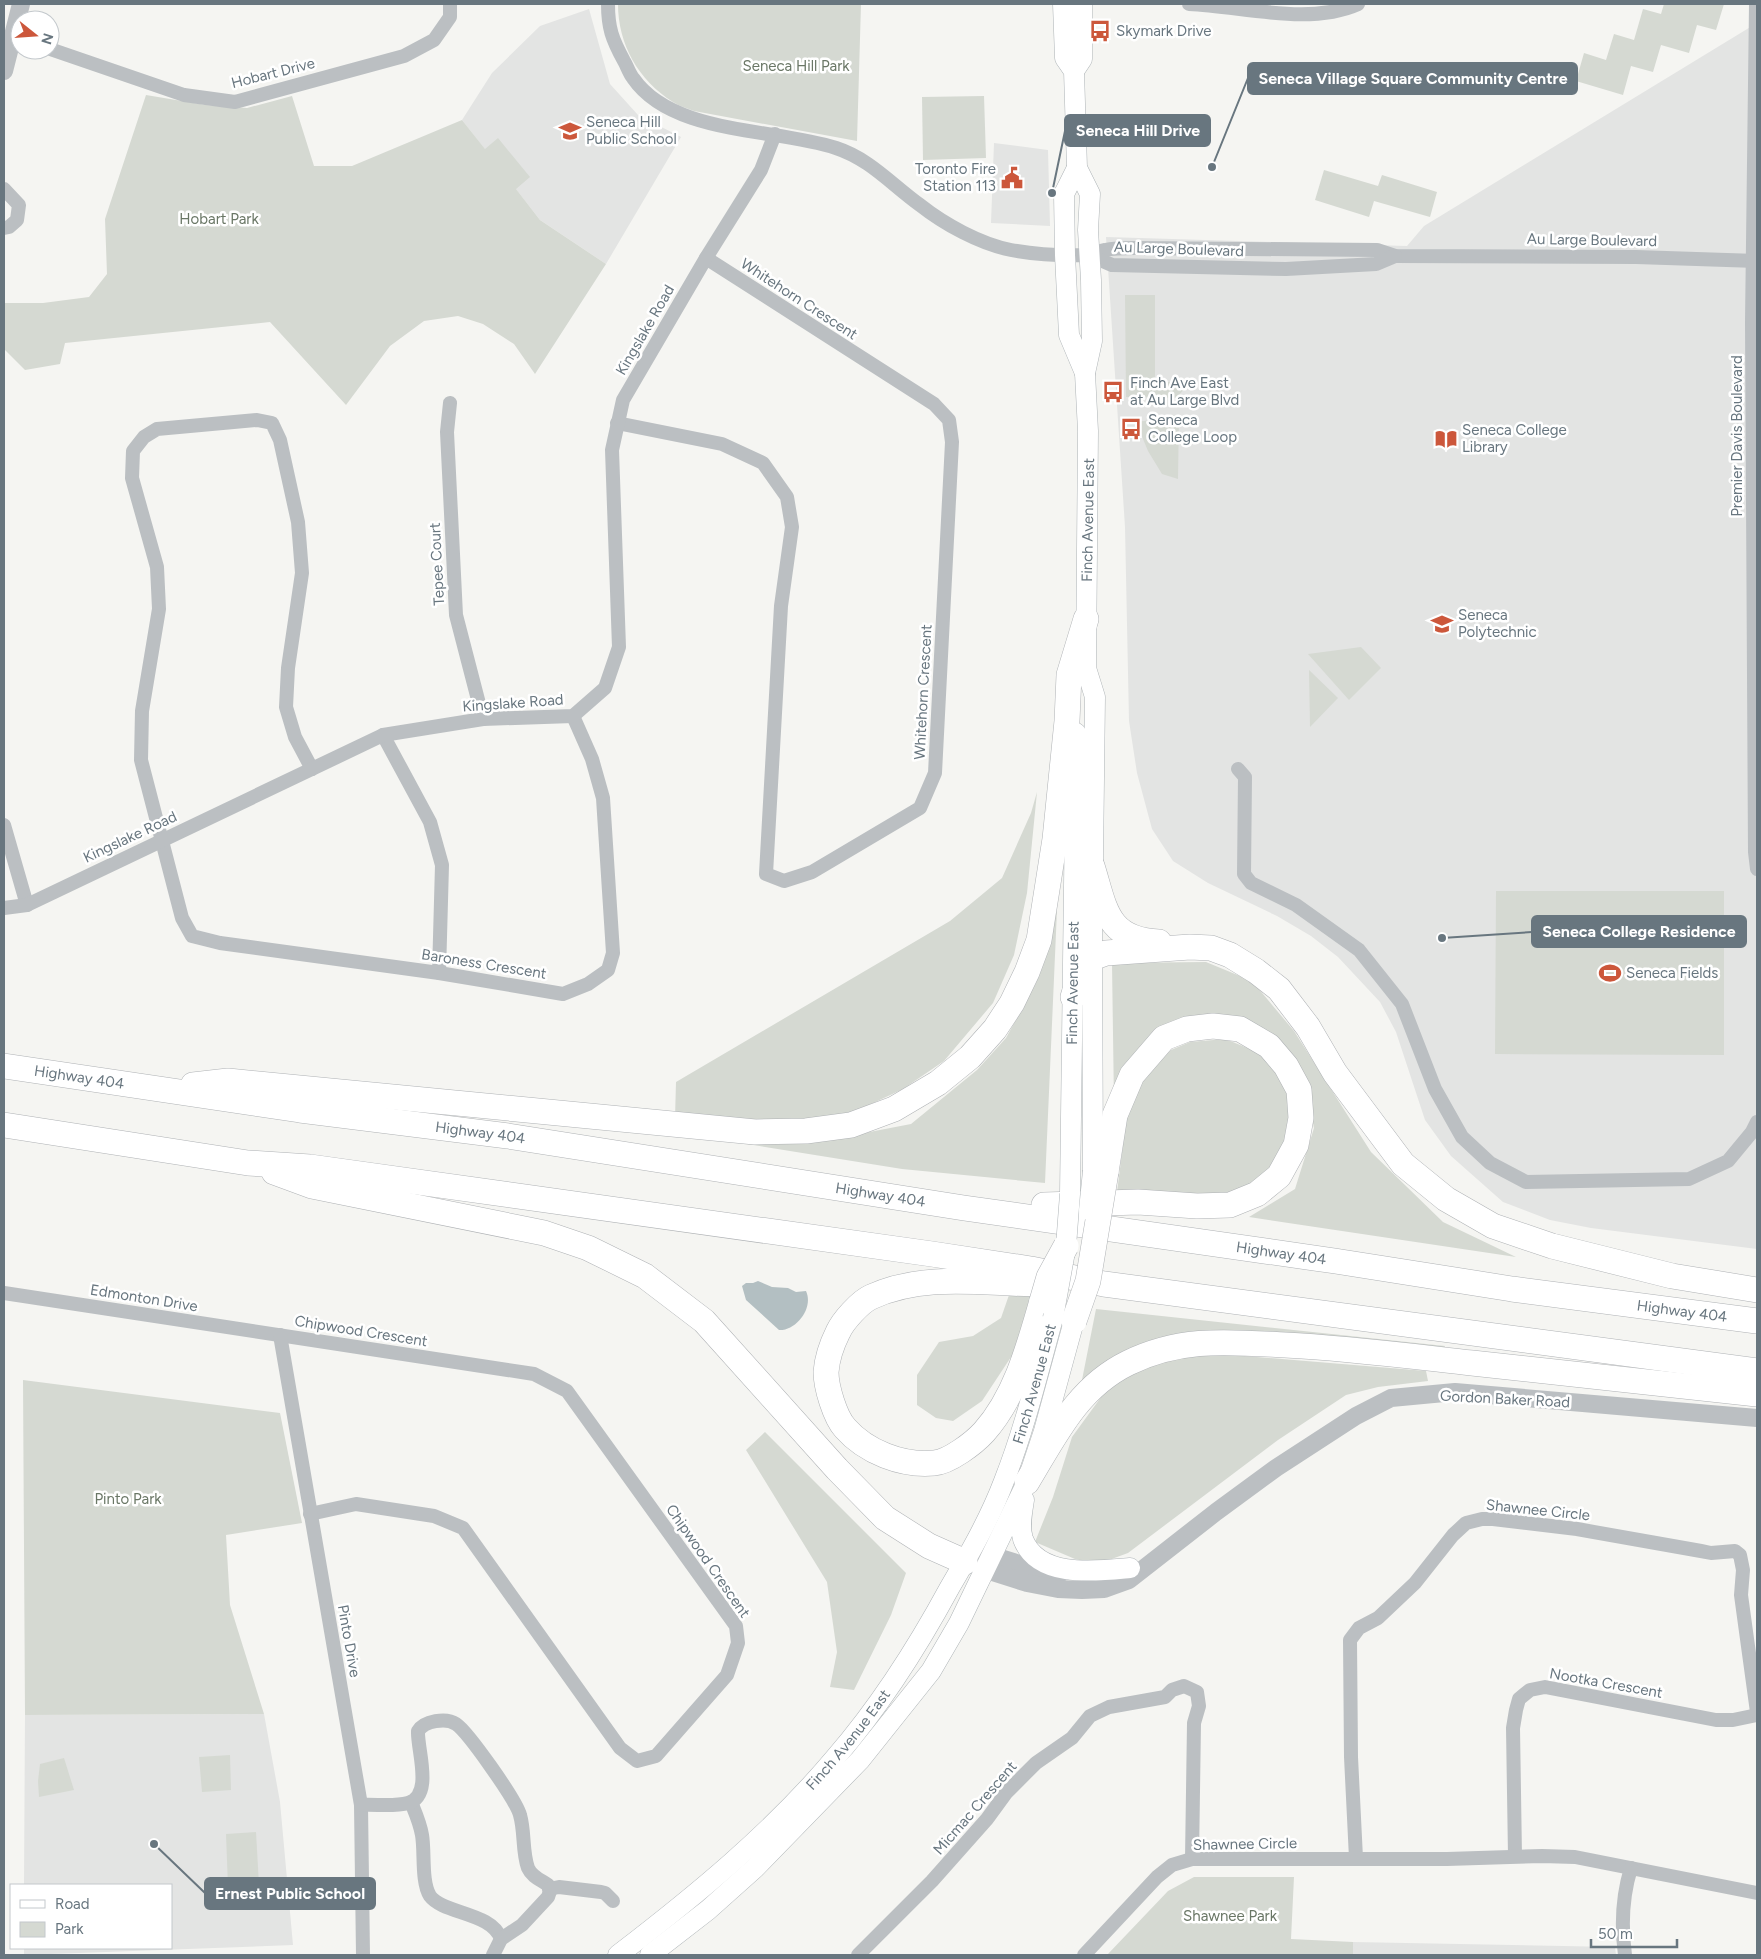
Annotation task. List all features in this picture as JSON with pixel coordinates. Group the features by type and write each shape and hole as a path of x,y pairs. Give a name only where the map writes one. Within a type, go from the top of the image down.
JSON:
{"highway":[{"path":"165,1089 228,1081 754,1132 806,1131 851,1125 894,1109 938,1083 970,1057 995,1029 1012,1003 1027,972 1039,940 1055,839 1067,721 1069,675 1086,619"},
{"path":"1092,866 1108,916 1115,927 1128,936 1177,942 1190,947"},
{"path":"1073,997 1082,969 1092,958 1106,953 1190,947 1211,948 1230,955 1256,971 1279,989 1308,1027 1335,1073 1403,1164 1446,1199 1493,1226 1552,1246 1672,1276 1757,1290"},
{"path":"964,1208 1138,1202 1197,1206 1230,1205 1257,1194 1279,1176 1296,1145 1301,1118 1299,1090 1286,1066 1269,1046 1240,1029 1213,1026 1187,1029 1164,1038 1132,1074 1115,1115 1099,1171 1088,1281 1056,1313 1030,1340 1008,1396 985,1431 967,1448 935,1463 902,1462 867,1447 844,1428 832,1403 826,1372 832,1343 843,1323 869,1298 902,1286 952,1280 1024,1285 1104,1284"},
{"name":"Highway 404","path":"4,1066 300,1110 508,1136 964,1208 1335,1261 1512,1289 1757,1321"},
{"path":"4,1125 248,1163 310,1167 489,1191 1022,1267 1104,1284 1757,1371"},
{"path":"248,1163 312,1186 544,1233 588,1248 645,1276 704,1321 837,1469 885,1518 929,1546 979,1559"},
{"path":"1056,1313 1049,1277 1066,1246"},
{"path":"1027,1482 1074,1405 1101,1380 1128,1363 1163,1348 1198,1342 1338,1348 1757,1394"}],"main road":[{"name":"Finch Avenue East","path":"1063,4 1065,58 1074,71 1077,168 1090,194 1088,230 1092,341 1085,373 1088,431 1086,668 1095,697 1092,958 1099,1171"},
{"name":"Finch Avenue East","path":"1074,71 1082,59 1082,4"},
{"name":"Finch Avenue East","path":"1077,168 1064,194 1065,255 1070,335 1085,373"},
{"name":"Finch Avenue East","path":"1066,1246 1072,1176 1070,1138 1076,696 1086,668"},
{"name":"Finch Avenue East","path":"650,1955 708,1910 755,1868 860,1760 931,1671 959,1622 979,1559 983,1529 1013,1457 1056,1313"},
{"name":"Finch Avenue East","path":"618,1955 731,1864 764,1833 835,1759 902,1670 935,1616 979,1559 1027,1482 1044,1431 1056,1313"},
{"path":"1027,1482 1021,1521 1023,1538 1037,1557 1046,1563 1084,1572 1130,1568"}],"street":[{"name":"Hobart Drive","path":"60,52 184,95 235,102 404,56 434,40 450,17 450,4"},
{"path":"608,4 608,25 633,79 654,99 689,118 775,134 836,148 863,160 889,178 919,205 963,233 1010,250 1065,255 1089,255"},
{"path":"1189,4 1303,15 1348,8 1358,4"},
{"name":"Premier Davis Boulevard","path":"1756,4 1755,825 1757,869"},
{"path":"4,70 10,45"},
{"name":"Kingslake Road","path":"4,908 26,905 383,735 483,719 573,716 605,688 619,647 612,450 622,400 706,258 761,170 775,134"},
{"path":"4,189 19,205 17,220 9,228 4,228"},
{"name":"Au Large Boulevard","path":"1089,255 1112,265 1286,269 1376,264 1396,256 1636,257 1755,261"},
{"name":"Whitehorn Crescent","path":"617,423 722,444 762,463 787,496 792,527 781,606 766,874 784,881 812,872 920,808 935,773 952,442 949,420 934,404 706,258"},
{"name":"Tepee Court","path":"450,403 447,432 456,615 483,719"},
{"path":"160,841 140,760 142,711 159,609 157,567 132,478 133,451 144,437 157,429 257,420 272,423 280,440 298,522 302,573 288,668 286,707 296,737 312,770"},
{"name":"Baroness Crescent","path":"160,841 182,918 192,936 220,943 439,973 563,994 588,984 608,970 613,953 603,798 592,759 573,716"},
{"path":"383,735 430,822 442,865 439,973"},
{"path":"1238,769 1245,777 1244,874 1251,883 1296,905 1359,950 1402,1004 1435,1089 1462,1137 1490,1163 1526,1182 1689,1179 1728,1161 1752,1132 1757,1122"},
{"path":"4,825 26,905"},
{"name":"Edmonton Drive","path":"4,1293 280,1335"},
{"name":"Pinto Drive","path":"280,1335 361,1804 363,1955"},
{"name":"Chipwood Crescent","path":"280,1335 534,1374 567,1391 736,1626 738,1643 727,1676 656,1756 637,1761 620,1748 463,1528 434,1516 356,1504 310,1514"},
{"name":"Gordon Baker Road","path":"979,1559 1027,1583 1058,1590 1104,1589 1129,1580 1276,1468 1356,1416 1391,1398 1455,1392 1757,1418"},
{"name":"Shawnee Circle","path":"1356,1858 1351,1757 1350,1640 1359,1628 1378,1618 1415,1583 1453,1535 1466,1523 1474,1520 1493,1519 1577,1529 1711,1553 1735,1551 1740,1555 1743,1570 1741,1595 1757,1714"},
{"name":"Gordon Baker Road","path":"979,1559 1063,1578 1100,1578 1154,1562"},
{"name":"Micmac Crescent","path":"858,1955 932,1881 987,1819 1006,1793 1036,1763 1072,1738 1090,1716 1109,1707 1165,1698 1172,1690 1184,1686 1197,1692 1198,1706 1194,1723 1192,1859"},
{"name":"Nootka Crescent","path":"1515,1856 1513,1728 1519,1699 1530,1690 1550,1688 1716,1720 1733,1720 1757,1714"},
{"path":"361,1804 411,1802 418,1795 423,1783 418,1731 425,1724 442,1721 456,1723 470,1738 512,1797 522,1823 528,1867 539,1880 548,1885 549,1889 548,1898 527,1920 501,1939 493,1955"},
{"path":"411,1802 422,1835 426,1884 430,1895 440,1904 464,1912 486,1923 496,1930 501,1939"},
{"name":"Shawnee Circle","path":"1084,1955 1157,1877 1172,1866 1192,1859 1575,1857 1757,1893"},
{"path":"1625,1955 1623,1906 1625,1887 1631,1868"},
{"path":"549,1889 559,1887 601,1892 605,1893 613,1902"}],"shaded area":[{"name":"Seneca Hill Public School","path":"589,9 610,84 638,115 681,137 606,264 540,220 462,120 492,73 540,26"},
{"name":"Seneca Polytechnic","path":"1757,23 1757,1249 1591,1228 1550,1220 1503,1202 1451,1156 1425,1120 1396,1032 1380,1002 1338,957 1311,936 1277,916 1208,883 1173,861 1152,829 1137,773 1129,721 1125,527 1106,237 1407,246 1424,226"},
{"path":"994,143 1048,150 1050,226 991,223"},
{"path":"758,1281 772,1287 788,1288 796,1292 806,1291 808,1304 797,1323 792,1327 779,1330 746,1300 742,1286 746,1283"},
{"path":"264,1714 280,1802 293,1945 24,1955 24,1949 172,1949 172,1884 24,1884 25,1715"},
{"path":"1353,1942 1615,1947 1616,1955 1353,1955"}],"green space":[{"name":"Seneca Hill Park","path":"618,4 861,4 857,141 694,111 675,103 650,83 632,60 622,33"},
{"path":"1664,4 1724,4 1716,30 1697,25 1689,53 1661,45 1653,72 1631,66 1623,95 1576,81 1584,53 1606,60 1614,34 1634,40 1643,9 1661,14"},
{"name":"Hobart Park","path":"146,95 206,105 247,108 292,96 314,166 352,166 462,120 485,149 498,138 530,177 516,189 540,220 606,264 535,374 514,344 483,324 458,316 424,321 390,346 346,405 270,322 65,343 60,364 25,370 4,349 4,303 43,303 89,297 107,274 105,219"},
{"path":"984,96 986,158 923,160 922,97"},
{"path":"1324,170 1378,186 1382,175 1437,192 1430,217 1374,201 1369,217 1315,200"},
{"path":"1125,295 1155,295 1155,382 1191,382 1176,398 1126,397"},
{"path":"1170,415 1179,416 1178,479 1162,474 1148,451 1136,422 1159,419"},
{"path":"1361,647 1381,668 1349,700 1308,654"},
{"path":"1309,670 1338,698 1310,727"},
{"path":"1037,792 1027,893 1014,955 993,1003 944,1061 903,1089 852,1113 794,1123 675,1118 676,1082 950,921 1002,878 1031,813"},
{"name":"Seneca Fields","path":"1496,891 1724,891 1724,1055 1495,1054"},
{"path":"1057,910 1045,1183 902,1169 710,1138 828,1140 911,1124 977,1070 1006,1038 1036,983"},
{"path":"1206,962 1252,981 1294,1031 1371,1152 1443,1222 1516,1257 1249,1217 1295,1189 1314,1128 1303,1078 1287,1052 1188,1017 1114,1104 1112,963"},
{"path":"1225,1039 1265,1058 1278,1074 1285,1088 1292,1110 1291,1127 1285,1147 1273,1165 1257,1181 1249,1186 1235,1192 1219,1195 1184,1197 1117,1192 1128,1106 1141,1078 1171,1050 1190,1042"},
{"path":"1009,1295 1031,1296 1013,1354 982,1401 953,1421 936,1418 917,1405 917,1375 939,1342 973,1336 1001,1318"},
{"path":"1096,1309 1445,1346 1443,1352 1197,1331 1151,1343 1081,1385"},
{"path":"1208,1353 1426,1371 1428,1381 1378,1387 1346,1395 1278,1440 1128,1553 1098,1564 1075,1559 1035,1542 1053,1497 1072,1437 1107,1389 1130,1368"},
{"name":"Pinto Park","path":"23,1380 280,1413 302,1523 226,1535 230,1605 264,1714 25,1715"},
{"path":"765,1432 906,1573 891,1615 854,1690 830,1687 837,1652 827,1582 746,1450"},
{"path":"230,1755 231,1790 202,1792 199,1757"},
{"path":"64,1758 74,1790 39,1797 40,1764"},
{"path":"256,1832 259,1885 228,1887 226,1834"},
{"name":"Shawnee Park","path":"1194,1877 1294,1877 1291,1939 1353,1942 1353,1955 1107,1955 1168,1891"}],"place":[{"name":"Skymark Drive","path":"1100,31"},
{"name":"Seneca Hill Public School","path":"570,131"},
{"name":"Seneca Village Square Community Centre","path":"1212,167"},
{"name":"Toronto Fire Station 113","path":"1012,178"},
{"name":"Seneca Hill Drive","path":"1052,193"},
{"name":"Finch Ave East at Au Large Blvd","path":"1113,392"},
{"name":"Seneca College Loop","path":"1131,429"},
{"name":"Seneca College Library","path":"1446,439"},
{"name":"Seneca Polytechnic","path":"1442,624"},
{"name":"Seneca College Residence","path":"1442,938"},
{"name":"Seneca Fields","path":"1610,973"},
{"name":"Ernest Public School","path":"154,1844"}]}
